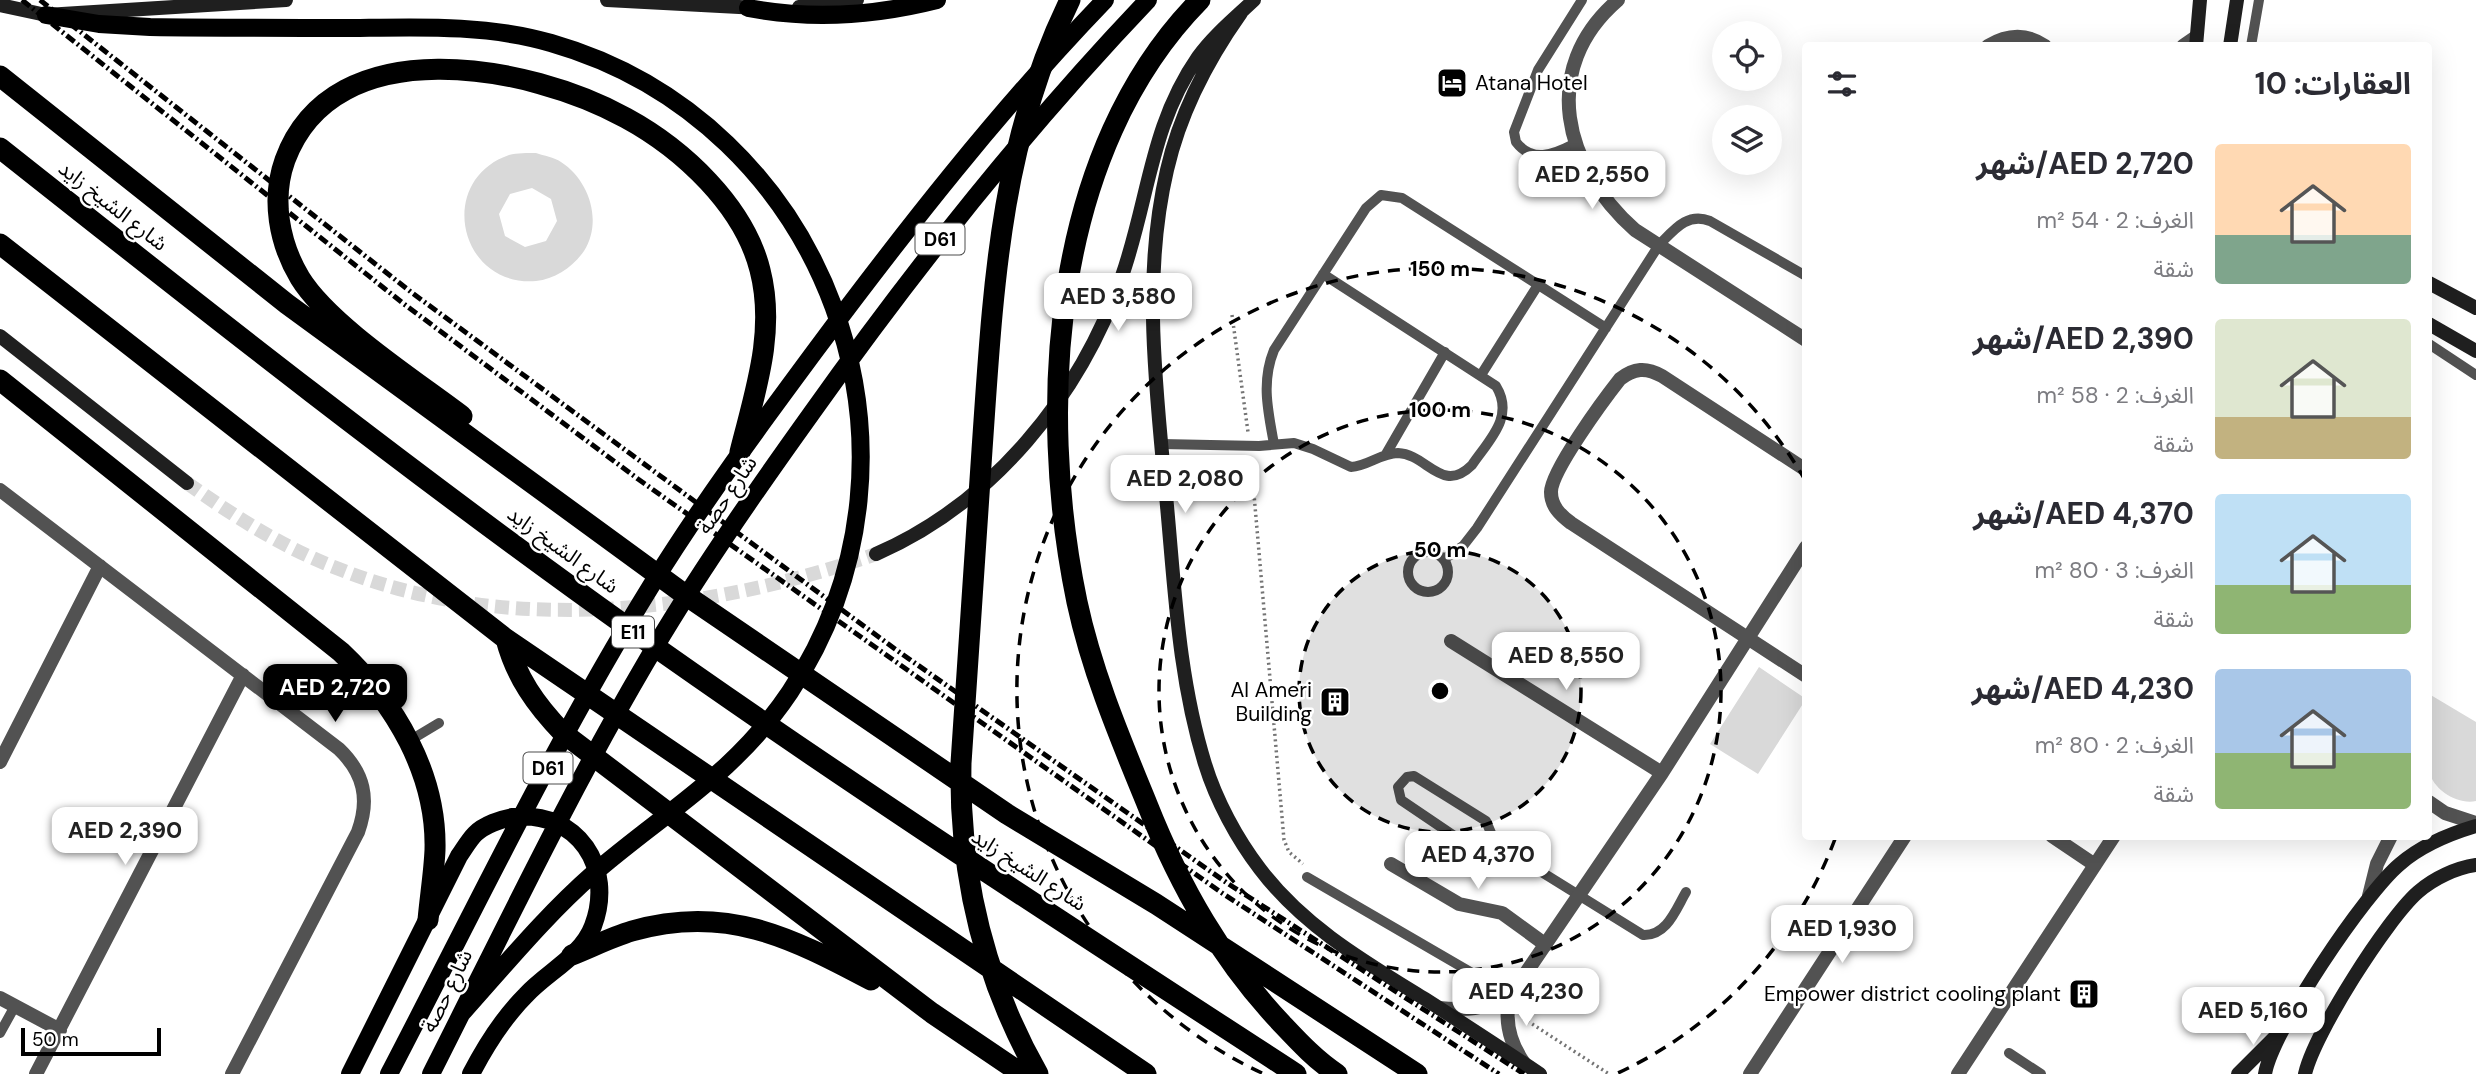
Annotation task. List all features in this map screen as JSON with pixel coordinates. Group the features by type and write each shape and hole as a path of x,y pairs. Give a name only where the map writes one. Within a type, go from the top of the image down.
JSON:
{"highway":[{"path":"1038,1074 994,981 973,910 962,836 961,763 999,237 1011,169 1029,102 1070,0"},
{"path":"1200,0 1175,25 1132,92 1098,165 1076,242 1059,378 1060,492 1077,604 1106,702 1179,878 1198,914 1245,981 1299,1041 1333,1072"},
{"path":"577,516 503,448 338,321 312,295 292,264 278,213 284,163 307,120 346,88 377,76 423,71 463,71 513,77 599,104 627,118 677,152 706,181 737,221 760,268 766,310 764,352 740,452"},
{"path":"0,76 287,304 788,667 1007,814 1156,904 1417,1074"},
{"name":"شارع الشيخ زايد","path":"0,148 410,467 628,628 851,783 1296,1074"},
{"path":"0,244 506,639 1146,1074"},
{"path":"0,380 341,652 380,693 409,741 427,793 435,849 428,920"},
{"path":"506,639 513,664 523,683 564,733 932,1013 1022,1074"},
{"path":"572,955 630,932 664,924 699,921 735,923 802,944 932,1013"}],"main road":[{"path":"46,15 286,0"},
{"path":"607,0 748,8 808,7 857,0"},
{"path":"748,8 781,14 828,16 890,10 937,0"},
{"name":"شارع حصة","path":"389,1074 575,719 651,586 725,473 940,186 1014,99 1105,0"},
{"name":"شارع حصة","path":"431,1074 532,869 608,729 647,659 753,495 893,299 943,235 1148,0"},
{"path":"876,554 930,527 970,498 1020,448 1062,395 1097,337 1123,275 1159,132 1174,97 1199,55 1254,0"},
{"path":"2231,42 2237,0"},
{"path":"2191,42 2200,1"},
{"path":"0,5 99,24 150,27 446,27 492,31 549,42 614,66 674,100 728,143 767,186 794,224 827,285 839,318 853,374 860,455 855,526 838,595 809,660 771,719 706,786 577,888 462,1013"},
{"path":"1241,13 1189,102 1175,137 1166,174 1153,292 1155,372 1184,675 1206,768 1226,811 1258,867 1298,913 1367,962 1540,1074"},
{"path":"2432,285 2476,308"},
{"path":"2432,326 2476,351"},
{"path":"0,336 187,483"},
{"path":"350,1074 459,856 475,834 501,819 532,815 561,824 584,843 598,870 601,901 592,930 572,955 527,994 505,1018 471,1074"},
{"path":"2265,1074 2267,1059 2280,1032 2369,896 2392,870 2420,849 2476,825"},
{"path":"2305,1074 2326,1024 2400,912 2418,892 2441,877 2476,865"},
{"path":"2238,1074 2280,1032"}],"street":[{"path":"1618,0 1606,10 1586,39 1573,73 1569,108 1574,144 1591,180 1615,212 1659,246 1802,337"},
{"path":"1994,42 2022,36 2036,42"},
{"path":"1802,467 1662,376 1645,369 1628,373 1620,379 1553,482 1552,501 1563,517 1802,673"},
{"path":"0,489 243,675 350,760 359,772 365,802 358,832 232,1074"},
{"path":"1525,1064 1510,1036 1507,1016 1513,991 1662,773 1802,553"},
{"path":"0,762 100,566"},
{"path":"1451,641 1662,773"},
{"path":"36,1074 243,675"},
{"path":"2432,804 2445,813 2476,825"},
{"path":"1750,1074 1902,840"},
{"path":"2058,840 2095,865"},
{"path":"1958,1074 2111,840"},
{"path":"2369,896 2377,864 2389,840"},
{"path":"1391,864 1459,904 1502,913 1545,945"},
{"path":"1439,1008 1470,1009 1513,991"},
{"path":"0,998 60,1030"}],"lane":[{"path":"1574,144 1547,155 1532,155 1516,142 1514,132 1538,70 1582,0"},
{"path":"2252,42 2259,0"},
{"path":"1274,444 1265,391 1268,363 1373,200 1392,194 1606,328"},
{"path":"1444,559 1463,546 1477,528 1659,246 1685,221 1702,218 1802,274"},
{"path":"1161,444 1304,445 1351,467 1386,454 1405,454 1442,475 1450,476 1466,471 1500,426 1504,410 1496,387 1323,274"},
{"path":"1480,375 1538,285"},
{"path":"2432,346 2476,375"},
{"path":"1386,454 1445,352"},
{"path":"409,741 439,723"},
{"path":"1407,777 1420,779 1486,821 1490,827 1490,840 1481,847 1469,846 1401,800 1398,788 1401,781 1407,777"},
{"path":"1490,840 1636,932 1650,935 1663,929 1686,891"},
{"path":"1307,877 1513,991"},
{"path":"0,1034 15,1006"},
{"path":"2008,1053 2041,1074"}],"path":[{"path":"1232,315 1250,446 1284,840 1289,852 1306,868 1307,877"},
{"path":"1513,991 1525,1003 1518,1014 1609,1074"}],"shaded area":[{"path":"536,153 561,162 579,179 590,202 592,227 590,239 580,257 557,275 536,281 509,278 489,267 474,250 466,230 465,207 471,186 486,168 509,155","holes":["532,188 551,199 557,221 546,241 525,247 505,236 499,214 510,194"]},
{"path":"1759,667 1802,696 1802,705 1758,774 1710,744"},
{"path":"2432,696 2476,722 2476,801 2454,798 2432,779"}],"tunnel":[{"path":"187,483 260,531 319,561 404,590 471,604 539,609 608,609 677,602 812,574 876,554"}],"railway":[{"path":"22,0 404,304 638,479 1222,893 1499,1074"},
{"path":"40,0 411,292 895,649 1227,883 1524,1074"}],"place":[{"name":"Atana Hotel","path":"1452,83"},
{"name":"Al Ameri Building","path":"1335,702"},
{"name":"Empower district cooling plant","path":"2084,994"}]}
